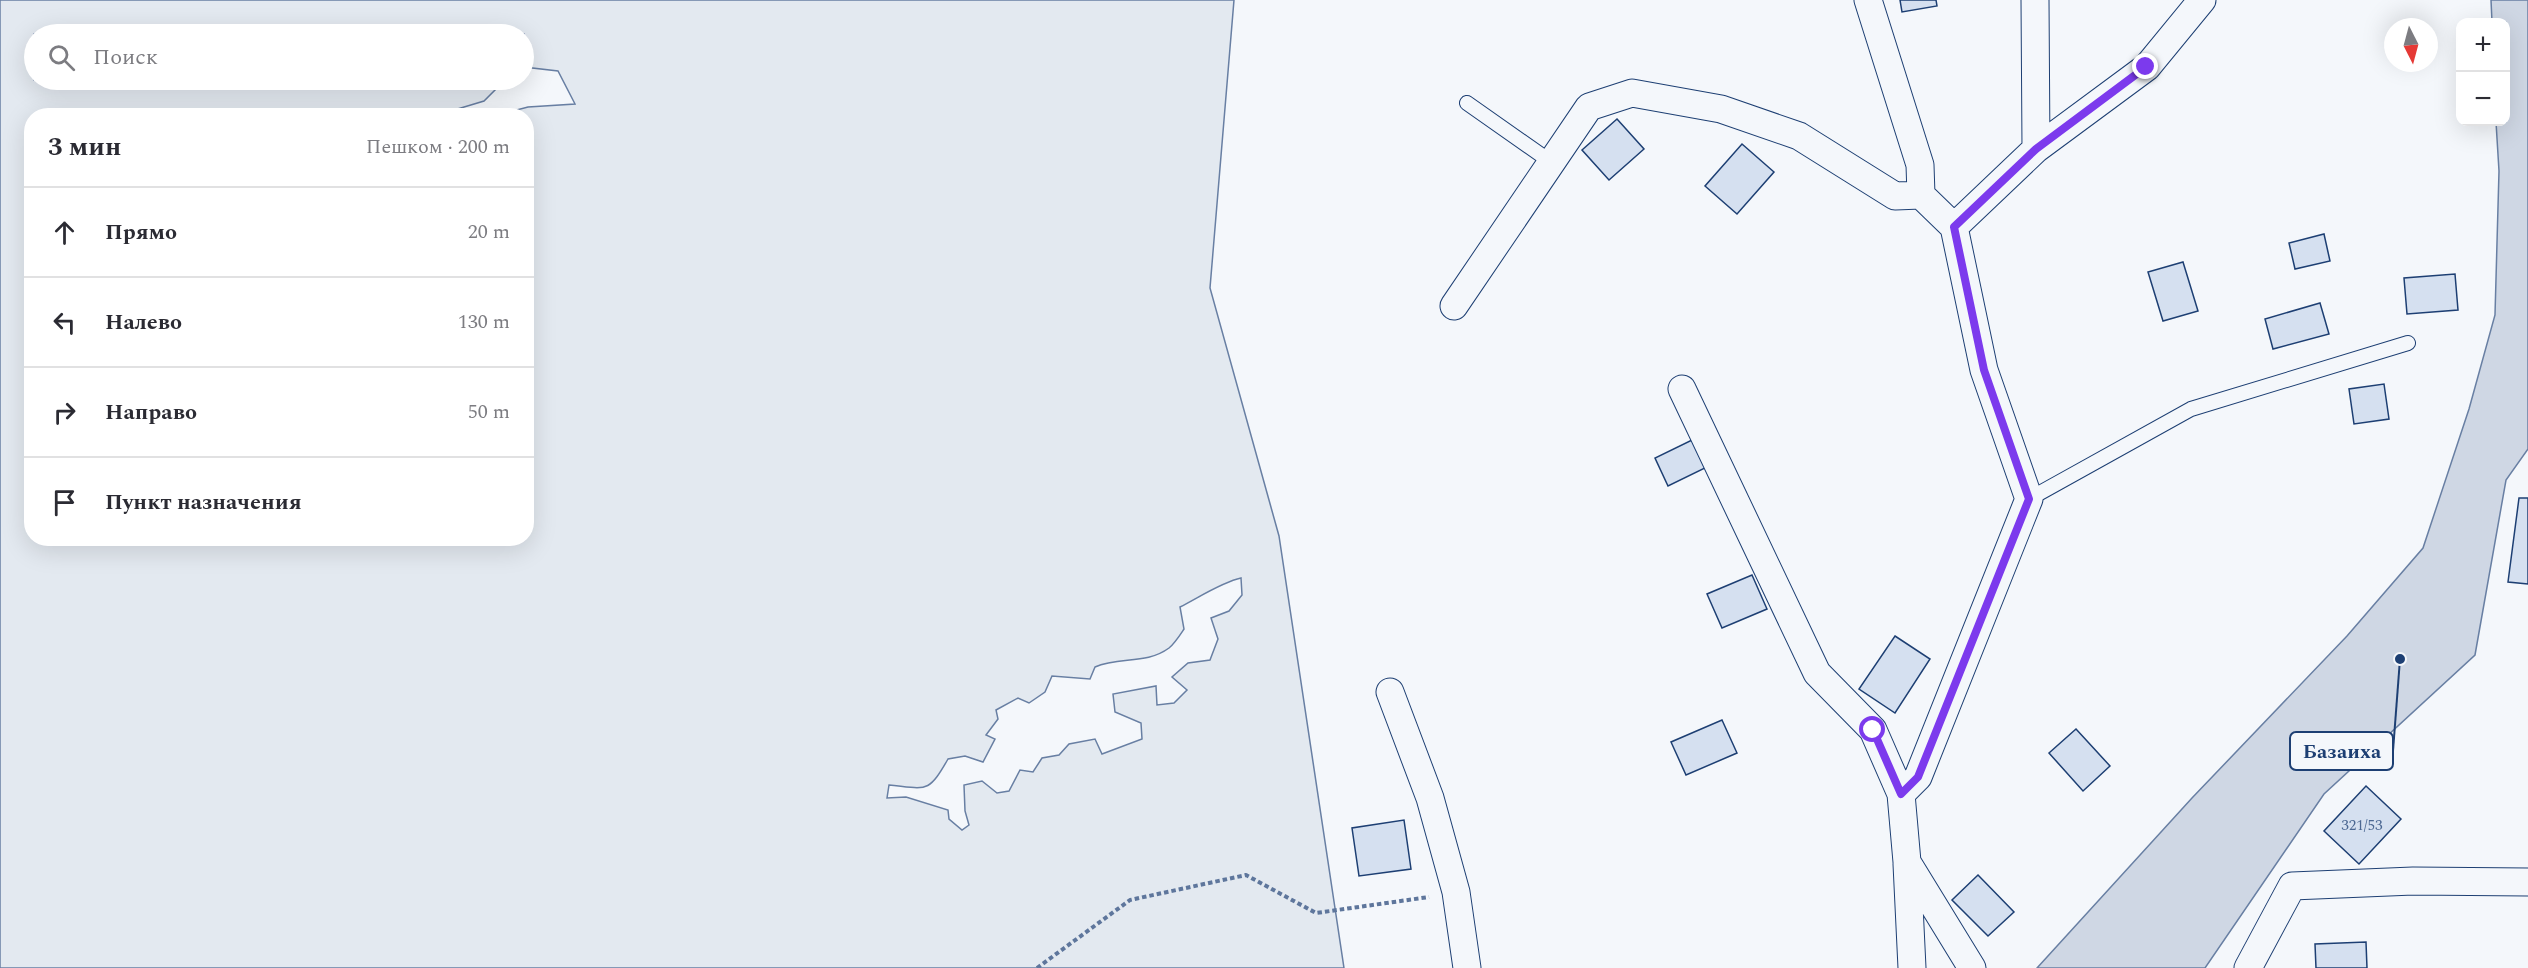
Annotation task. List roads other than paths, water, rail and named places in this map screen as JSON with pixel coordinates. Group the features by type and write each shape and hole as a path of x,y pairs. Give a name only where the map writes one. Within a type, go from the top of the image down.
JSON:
{"street":[{"path":"1868,0 1920,165 1921,195 1954,227 1984,370 2029,499 1918,777 1901,794"},
{"path":"2035,0 2036,149"},
{"path":"1954,227 2036,149 2146,67 2202,0"},
{"path":"1454,306 1589,107 1632,93 1721,109 1799,136 1895,196 1921,195"},
{"path":"1682,389 1817,673 1873,730 1901,794 1912,968"},
{"path":"1390,692 1430,798 1456,892 1467,968"},
{"path":"1907,862 1972,968"},
{"path":"2248,968 2292,886 2413,881 2528,882"}],"lane":[{"path":"1467,103 1551,162"},
{"path":"2029,499 2191,410 2408,343"}],"place":[{"name":"Базаиха","path":"2400,659"}]}
